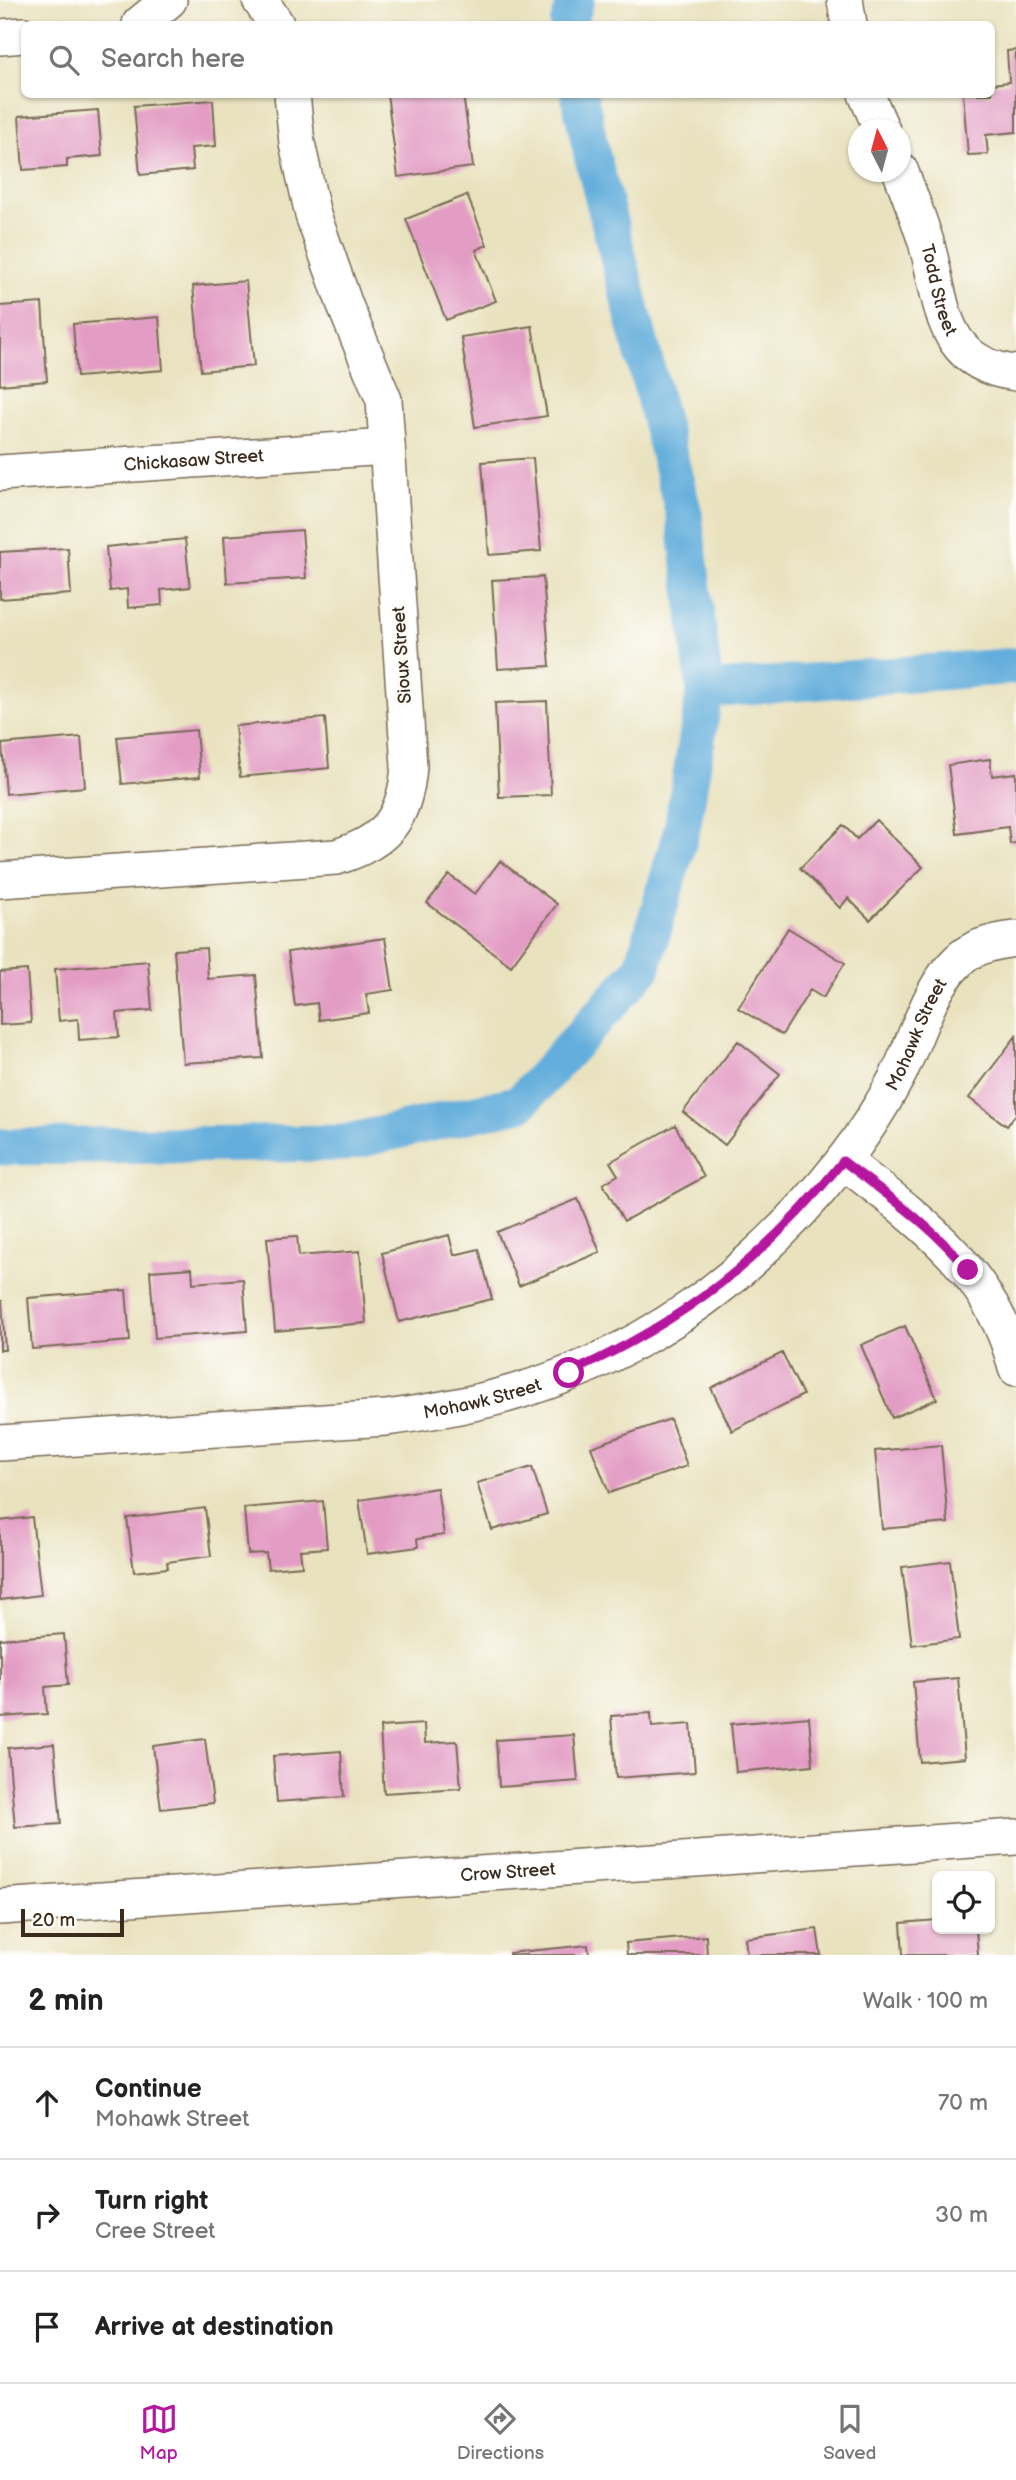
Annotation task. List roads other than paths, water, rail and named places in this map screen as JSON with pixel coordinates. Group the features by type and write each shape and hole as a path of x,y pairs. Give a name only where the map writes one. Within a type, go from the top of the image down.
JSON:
{"street":[{"path":"144,21 169,0"},
{"path":"260,0 274,21"},
{"path":"845,0 848,21"},
{"path":"0,37 21,35"},
{"name":"Sioux Street","path":"0,880 336,857 361,849 383,835 399,814 408,790 409,766 384,400 346,308 313,215 297,143 292,98"},
{"path":"868,98 877,119"},
{"name":"Todd Street","path":"905,182 926,243 943,318 956,341 975,359 998,370 1016,373"},
{"name":"Chickasaw Street","path":"0,472 387,447"},
{"name":"Mohawk Street","path":"0,1443 386,1418 439,1411 518,1391 569,1373 618,1351 688,1309 752,1259 810,1203 869,1124 897,1077 942,978 959,959 982,946 1016,939"},
{"path":"843,1161 917,1217 953,1251 994,1312 1016,1368"},
{"name":"Crow Street","path":"0,1907 1016,1837"}],"waterway":[{"path":"569,21 576,0"},
{"path":"580,98 684,514 705,690 1016,666"},
{"path":"0,1147 344,1143 520,1103 642,969 682,829 705,690"}]}
